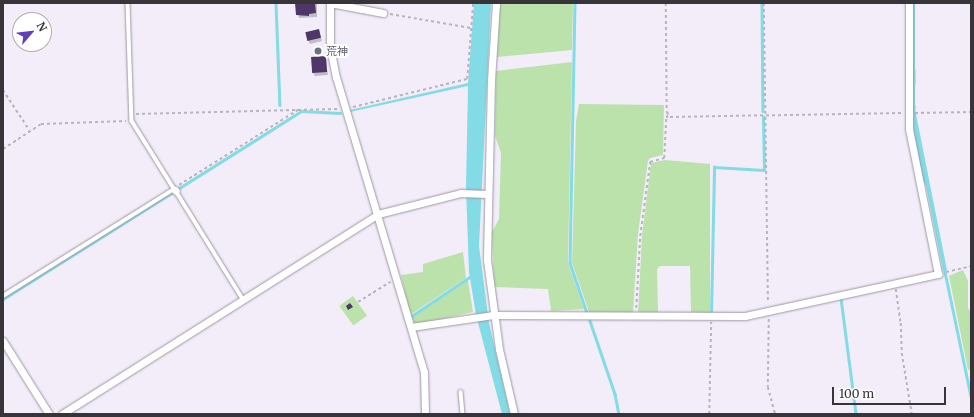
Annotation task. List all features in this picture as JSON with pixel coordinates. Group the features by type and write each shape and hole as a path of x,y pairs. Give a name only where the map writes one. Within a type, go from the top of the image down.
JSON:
{"street":[{"path":"383,13 330,3 330,47 424,372 425,414"},
{"path":"496,3 485,194 486,260 491,315 513,414"},
{"path":"411,327 474,316 491,315 636,317 745,316 938,274 908,113 909,3"},
{"path":"62,414 378,214 465,193 485,194"},
{"path":"3,341 49,414"}],"lane":[{"path":"128,3 132,121 243,299"},
{"path":"3,296 175,190"},
{"path":"461,392 463,414"}],"path":[{"path":"132,114 300,108 347,109 466,80 473,3"},
{"path":"636,317 640,236 650,162 665,157 666,118 668,115 666,3"},
{"path":"764,3 768,387 775,414"},
{"path":"383,13 471,28"},
{"path":"3,90 30,131"},
{"path":"175,190 300,108"},
{"path":"668,115 971,112"},
{"path":"3,149 41,124 132,121"},
{"path":"938,274 971,266"},
{"path":"358,302 397,277"},
{"path":"895,284 912,414"},
{"path":"709,414 712,317"}],"green space":[{"path":"500,3 573,3 572,50 497,57"},
{"path":"572,62 568,263 584,309 551,311 548,289 494,287 492,232 499,219 501,153 495,136 496,71"},
{"path":"579,104 664,105 663,155 650,158 648,161 638,234 633,313 589,312 572,263 576,121"},
{"path":"665,160 710,164 710,313 691,312 690,266 660,266 657,269 658,312 638,313 642,236 651,163"},
{"path":"463,252 466,278 410,315 401,275 423,272 423,264"},
{"path":"963,270 968,281 968,308 971,313 971,369 968,370 949,276"},
{"path":"466,280 468,281 473,312 414,325 412,317"},
{"path":"353,296 367,315 353,325 339,306"}],"water":[{"path":"474,3 491,3 479,246 489,323 510,414 502,414 476,315 469,272 466,188 468,86 350,112 350,110 468,83"},
{"path":"912,3 915,3 915,72 912,72"},
{"path":"912,81 915,81 915,109 911,109"},
{"path":"911,114 916,114 947,270 943,271 926,186 922,178"}],"building":[{"path":"295,3 315,3 316,13 309,14 309,16 296,15"},
{"path":"319,29 321,38 307,41 305,32"},
{"path":"326,56 327,72 312,73 311,57"},
{"path":"350,303 353,307 348,310 346,306"}],"waterway":[{"path":"276,3 280,105"},
{"path":"575,3 570,263 587,313"},
{"path":"762,3 763,111"},
{"path":"914,70 914,83"},
{"path":"914,106 914,117"},
{"path":"3,299 302,111 340,113"},
{"path":"711,314 714,167 764,170 763,117"},
{"path":"944,267 971,396"},
{"path":"410,317 471,276"},
{"path":"841,298 856,414"},
{"path":"589,318 615,394 619,414"}],"place":[{"name":"荒神","path":"318,51"}]}
